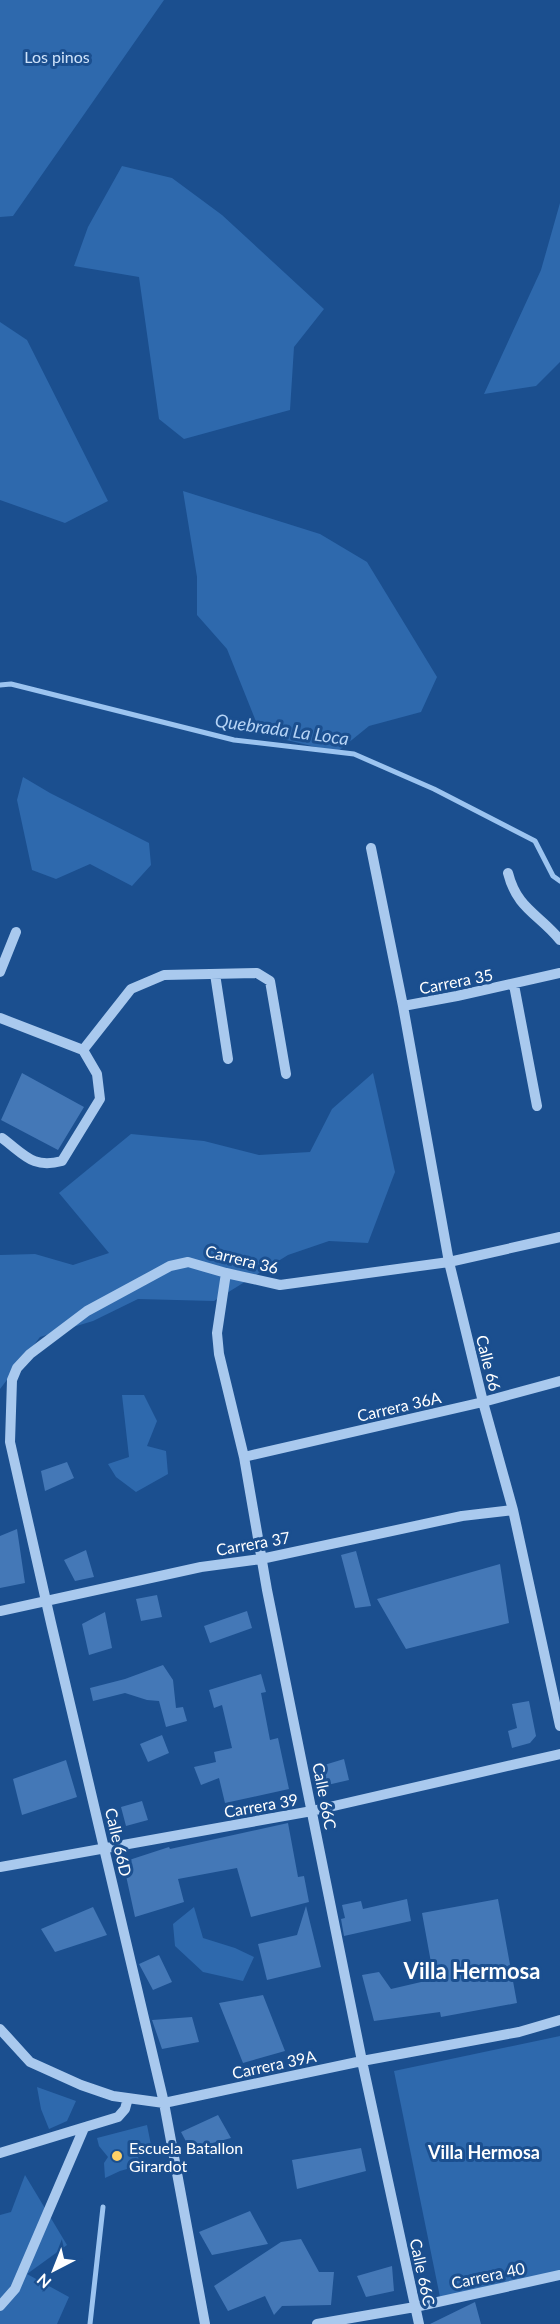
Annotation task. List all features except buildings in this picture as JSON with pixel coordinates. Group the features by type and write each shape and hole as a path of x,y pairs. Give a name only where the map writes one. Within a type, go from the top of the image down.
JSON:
{"street":[{"name":"Calle 66","path":"371,848 404,1006 449,1262 483,1402 513,1510 560,1726"},
{"path":"508,873 512,890 518,898 529,912 550,928 560,940"},
{"path":"0,972 16,932"},
{"path":"83,1050 131,990 164,975 257,973 270,981 286,1074"},
{"path":"215,974 228,1059"},
{"name":"Carrera 35","path":"404,1006 560,974"},
{"name":"Carrera 35","path":"514,984 537,1106"},
{"path":"0,1018 83,1050 97,1074 100,1099 62,1161 47,1166 34,1163 2,1138"},
{"name":"Carrera 36","path":"16,1368 30,1354 87,1311 170,1266 188,1262 226,1274 280,1285 449,1262 560,1237"},
{"name":"Calle 66C","path":"226,1274 217,1333 219,1354 244,1457 261,1559 362,2061 418,2324"},
{"name":"Calle 66D","path":"16,1368 12,1380 5,1444 40,1571 164,2103 205,2324"},
{"name":"Carrera 36A","path":"244,1457 560,1382"},
{"name":"Carrera 37","path":"0,1611 201,1567 261,1559 462,1516 513,1510"},
{"name":"Carrera 39","path":"0,1867 312,1811 560,1754"},
{"name":"Carrera 39A","path":"0,2030 30,2062 81,2085 113,2096 164,2103 362,2061 519,2032 560,2020"},
{"path":"0,2153 118,2117 125,2109 128,2098"},
{"path":"0,2306 15,2289 84,2128"},
{"name":"Carrera 40","path":"316,2324 415,2307 560,2275"}],"green space":[{"name":"Los pinos","path":"0,0 164,0 13,216 0,217"},
{"path":"122,166 172,178 222,215 324,309 294,347 290,410 184,439 159,419 139,277 74,266 88,227"},
{"path":"560,203 560,362 536,386 484,394 541,270"},
{"path":"0,322 27,340 108,501 65,523 0,500"},
{"path":"183,491 320,534 367,562 437,677 421,712 369,726 337,752 261,734 227,649 197,615 197,577"},
{"path":"23,777 149,843 151,865 132,886 90,864 56,879 32,870 17,800"},
{"path":"373,1073 395,1172 368,1243 329,1241 288,1255 214,1301 138,1299 93,1321 40,1337 0,1389 0,1255 35,1254 73,1265 109,1253 59,1193 131,1134 204,1141 259,1155 310,1152 332,1109"},
{"path":"122,1395 144,1395 157,1421 147,1446 166,1451 168,1474 136,1492 116,1477 108,1464 129,1457"},
{"path":"194,1907 203,1938 235,1948 254,1957 243,1981 203,1972 175,1946 173,1924"},
{"path":"560,2036 560,2271 440,2297 394,2071"},
{"path":"37,2087 76,2101 67,2121 49,2129 41,2109"},
{"path":"147,2125 153,2155 138,2157 141,2165 105,2178 104,2163 108,2157 99,2146 97,2138"},
{"path":"25,2175 67,2245 27,2274 69,2297 57,2324 0,2324 0,2215 11,2212"}],"waterway":[{"name":"Quebrada La Loca","path":"0,685 11,684 234,740 354,754 434,789 535,841 553,876 560,881"},
{"path":"90,2324 103,2207"}],"place":[{"name":"Escuela Batallon Girardot","path":"117,2156"}],"district":[{"name":"Villa Hermosa","path":"472,1970"},
{"name":"Villa Hermosa","path":"484,2152"}]}
